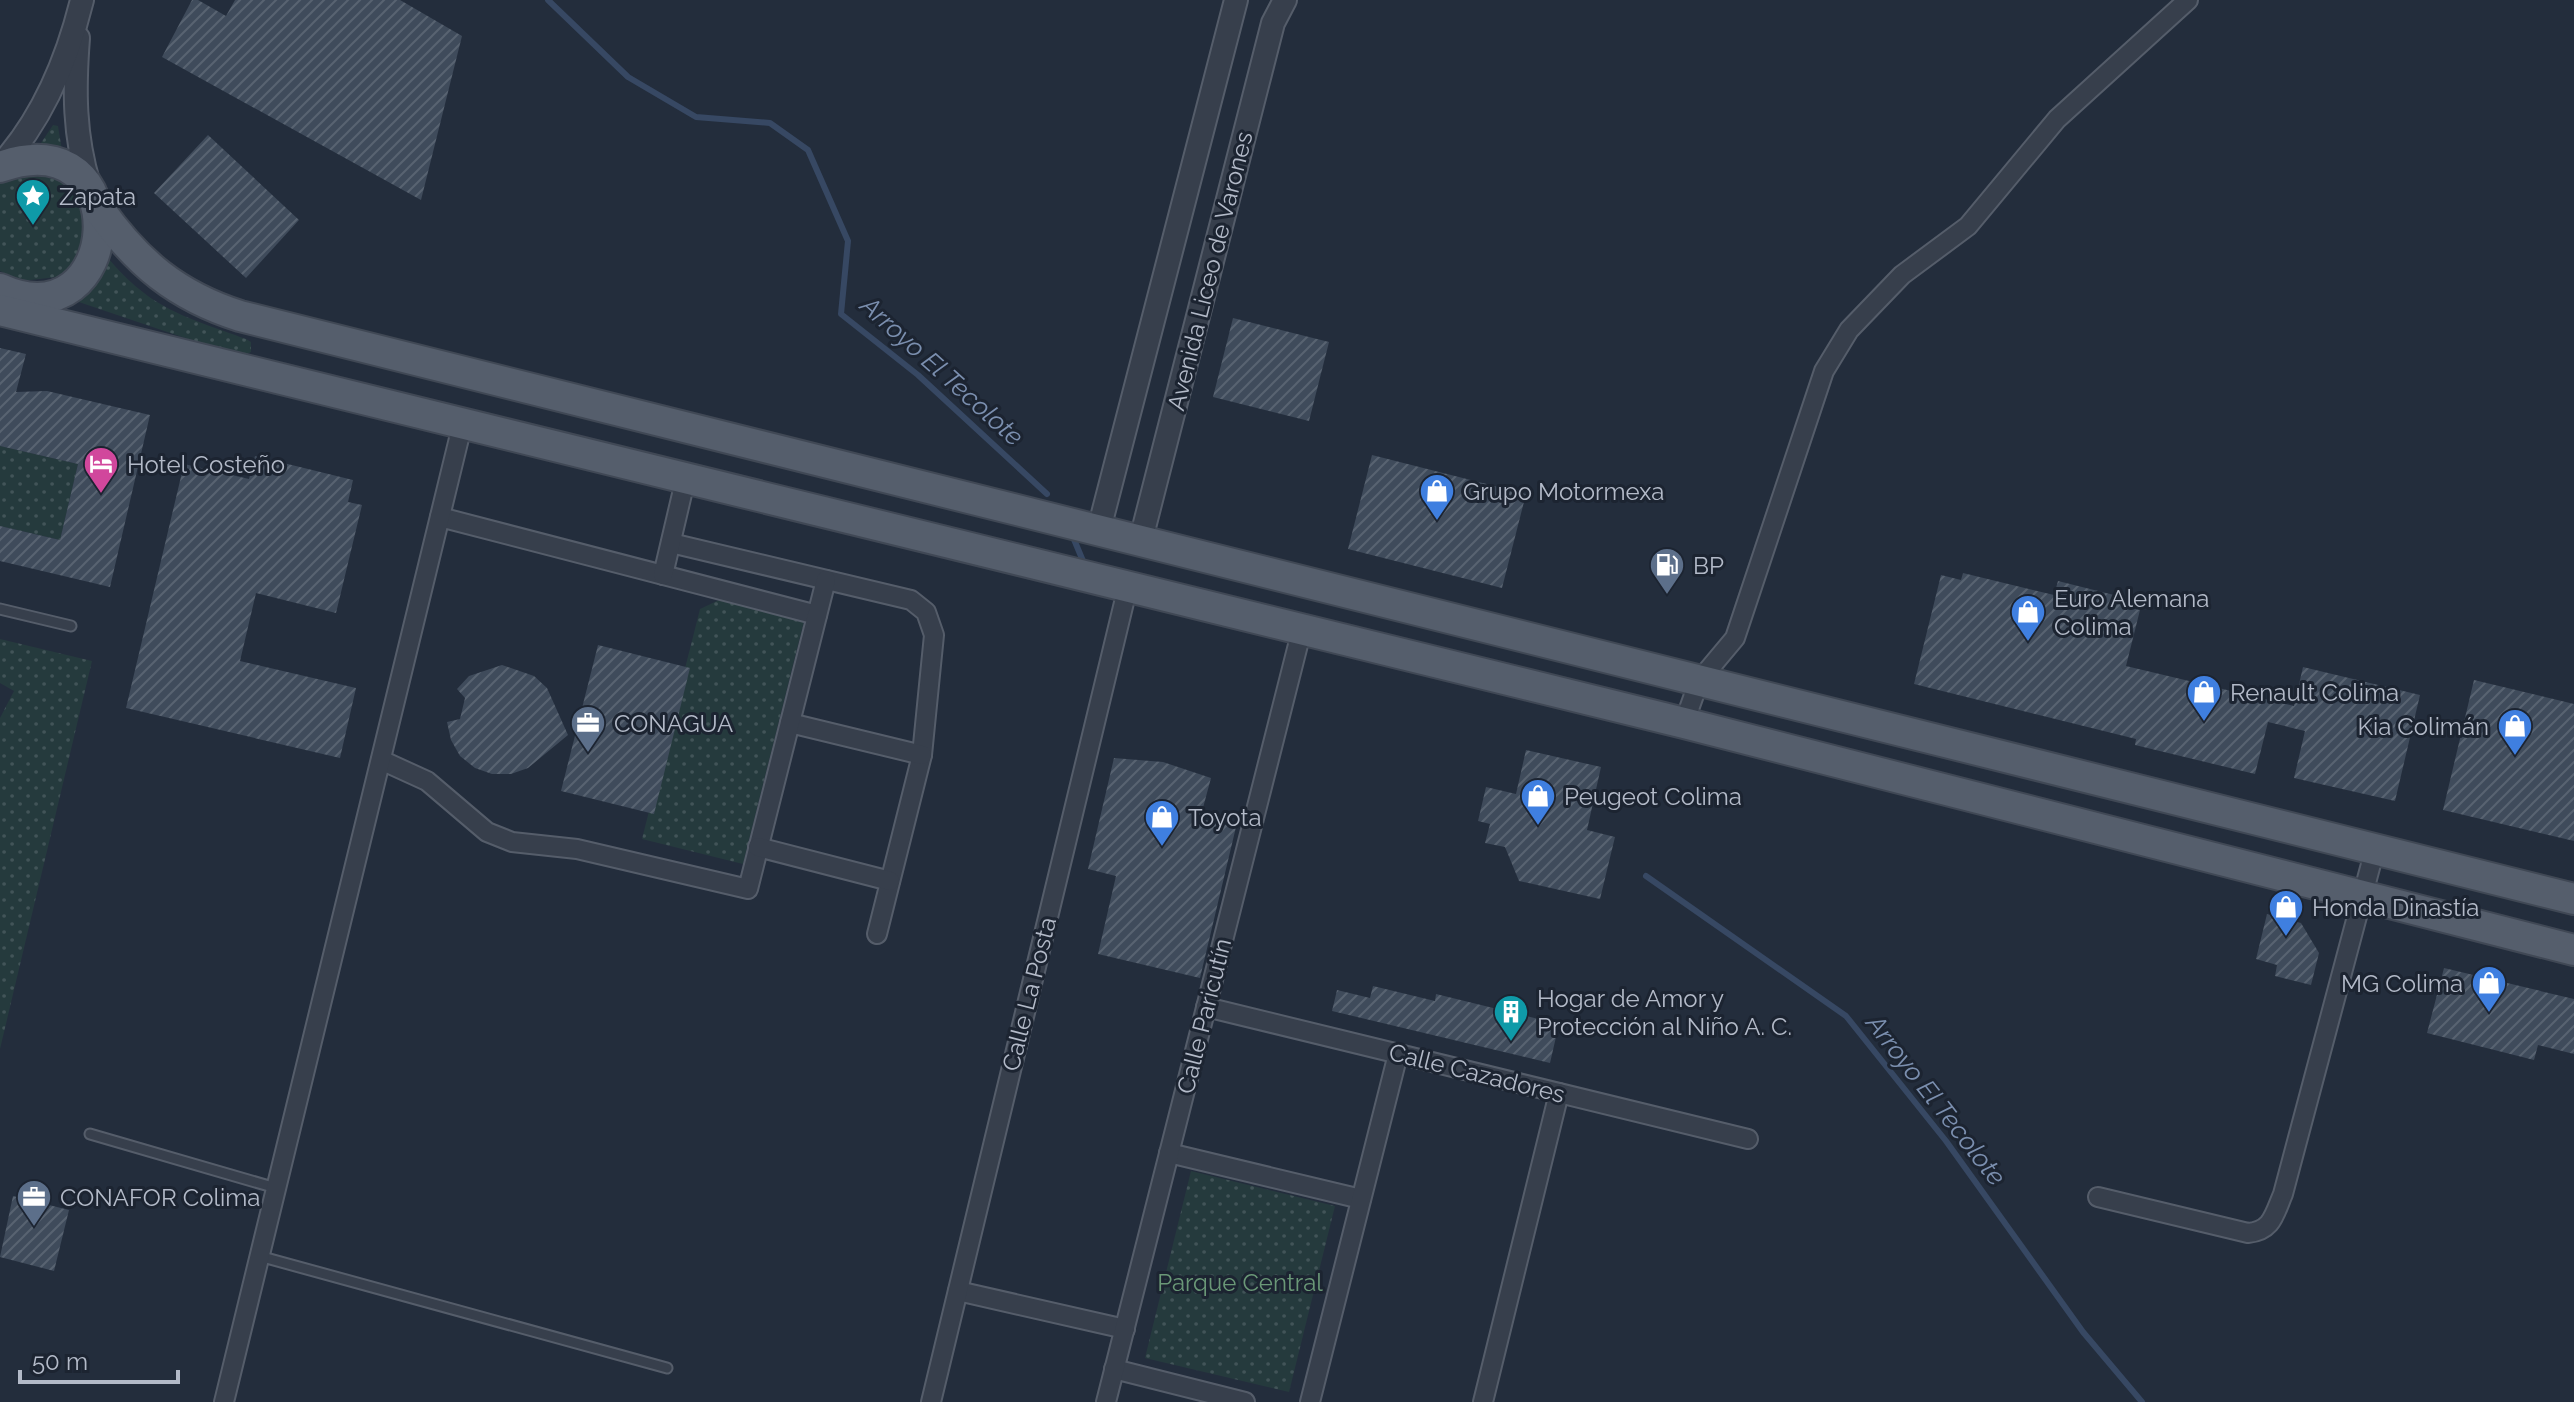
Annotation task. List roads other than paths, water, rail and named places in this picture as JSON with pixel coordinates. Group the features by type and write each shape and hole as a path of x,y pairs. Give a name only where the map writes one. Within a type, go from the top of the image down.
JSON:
{"main road":[{"path":"0,166 18,160 48,161 75,173 123,242 175,289 206,305 1098,533 2574,899"},
{"path":"35,298 55,294 73,284 88,269 98,251 102,230 94,198"},
{"path":"0,289 35,298 229,365"},
{"path":"0,310 1684,723 2574,950"},
{"path":"269,375 282,326"},
{"path":"997,553 1008,510"}],"street":[{"name":"Avenida Liceo de Varones","path":"1098,533 1236,0"},
{"name":"Avenida Liceo de Varones","path":"1140,543 1273,23 1285,0"},
{"path":"1684,723 1699,681 1735,638 1824,371 1849,330 1902,275 1968,226 2057,119 2188,0"},
{"path":"0,166 26,137 47,99 81,4"},
{"path":"81,4 74,97 78,146 94,198"},
{"path":"224,1402 463,422"},
{"path":"663,575 686,477"},
{"path":"440,517 817,615"},
{"path":"671,543 911,600 926,612 934,635 922,755 877,934"},
{"path":"381,760 427,781 487,832 512,842 577,849 748,889 826,580"},
{"name":"Calle La Posta","path":"931,1402 1128,586"},
{"name":"Calle Paricutín","path":"1106,1402 1302,629"},
{"path":"790,723 922,755"},
{"path":"758,847 890,881"},
{"path":"2098,1197 2248,1233 2262,1232 2270,1226 2287,1180 2375,849"},
{"name":"Calle Cazadores","path":"1206,1007 1748,1139"},
{"path":"1310,1402 1398,1054"},
{"path":"1483,1402 1559,1093"},
{"path":"1169,1153 1361,1199"},
{"path":"958,1291 1125,1329"},
{"path":"1114,1369 1245,1402"}],"lane":[{"path":"0,609 71,626"},
{"path":"90,1134 276,1188"},
{"path":"259,1256 667,1368"}],"waterway":[{"name":"Arroyo El Tecolote","path":"548,0 628,77 696,117 770,123 808,150 848,241 841,314 918,375 1047,494"},
{"name":"Arroyo El Tecolote","path":"1073,537 1083,561"},
{"name":"Arroyo El Tecolote","path":"1646,876 1846,1016 1946,1141 2083,1332 2142,1402"}],"place":[{"name":"Zapata","path":"33,227"},
{"name":"Hotel Costeño","path":"101,495"},
{"name":"Grupo Motormexa","path":"1437,522"},
{"name":"BP","path":"1667,596"},
{"name":"Euro Alemana Colima","path":"2028,643"},
{"name":"Renault Colima","path":"2204,723"},
{"name":"CONAGUA","path":"588,754"},
{"name":"Kia Colimán","path":"2515,757"},
{"name":"Peugeot Colima","path":"1538,827"},
{"name":"Toyota","path":"1162,848"},
{"name":"Honda Dinastía","path":"2286,938"},
{"name":"MG Colima","path":"2489,1014"},
{"name":"Hogar de Amor y Protección al Niño A. C.","path":"1511,1043"},
{"name":"CONAFOR Colima","path":"34,1228"}],"park label":[{"name":"Parque Central","path":"1240,1282"}]}
